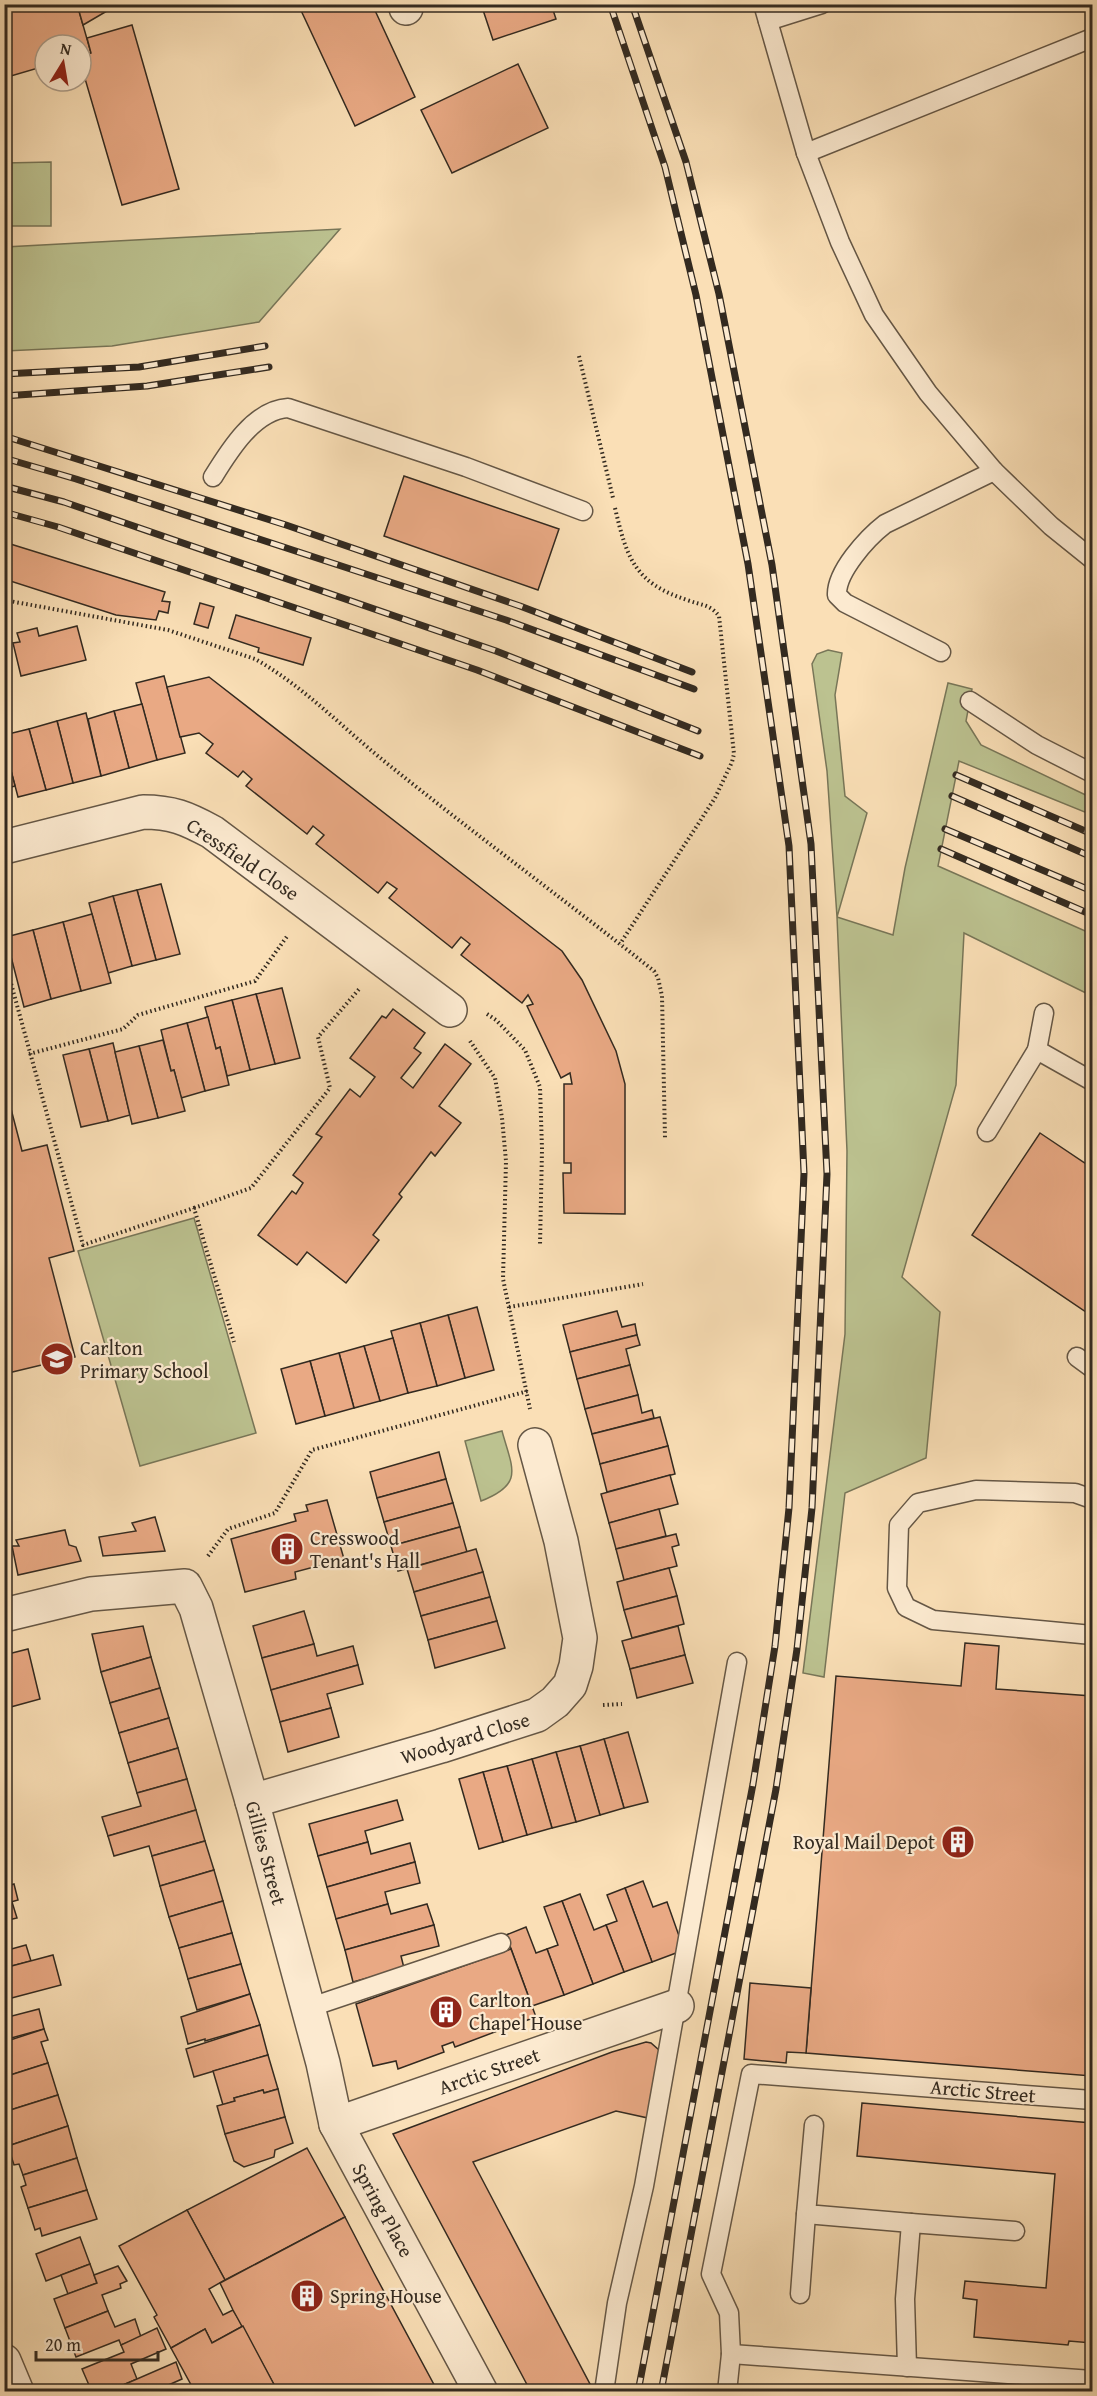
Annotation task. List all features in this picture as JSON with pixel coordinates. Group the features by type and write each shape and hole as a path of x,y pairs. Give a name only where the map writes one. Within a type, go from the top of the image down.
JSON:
{"street":[{"name":"Cressfield Close","path":"4,847 143,812 165,812 186,818 212,832 445,1007"},
{"name":"Woodyard Close","path":"252,1801 441,1746 537,1715 555,1702 570,1685 576,1666 580,1638 561,1541 535,1445"},
{"path":"4,1615 91,1594 185,1586"},
{"name":"Gillies Street","path":"185,1586 195,1608 252,1801 323,2063 336,2124"},
{"name":"Arctic Street","path":"336,2124 677,2006"},
{"name":"Spring Place","path":"336,2124 481,2391"},
{"path":"4,2361 17,2391"}],"lane":[{"path":"822,4 766,13 806,153 840,242 874,315 928,393 994,471 1051,526 1092,559"},
{"path":"806,153 1092,38"},
{"path":"213,477 232,446 242,435 270,413 288,408 466,467 583,511"},
{"path":"941,652 845,603 837,595 840,577 871,537 885,524 994,471"},
{"path":"970,701 1037,745 1092,773"},
{"path":"987,1132 1037,1050 1044,1013"},
{"path":"1037,1050 1092,1080"},
{"path":"1077,1357 1092,1368"},
{"path":"1092,1499 1076,1493 976,1490 918,1503 899,1525 897,1587 906,1607 933,1620 1092,1635"},
{"path":"604,2391 617,2303 644,2186 737,1662"},
{"path":"308,2008 501,1943"},
{"name":"Arctic Street","path":"731,2354 729,2313 711,2274 751,2074 1092,2100"},
{"path":"800,2294 814,2125"},
{"path":"807,2214 1014,2231"},
{"path":"907,2367 905,2299 911,2223"},
{"path":"727,2391 731,2354 1092,2380"}],"path":[{"path":"579,356 626,550 638,570 651,585 689,601 708,606 719,616 734,754 715,798 620,944"},
{"path":"4,600 168,630 255,659 289,681 385,761 654,971 662,996 665,1138"},
{"path":"29,1054 123,1029 138,1015 255,981 310,905"},
{"path":"4,958 83,1245 251,1188 330,1088 318,1037 383,961"},
{"path":"535,1445 528,1391 503,1279 506,1161 495,1078 445,1007 471,1003 496,1020 525,1050 540,1087 542,1149 540,1245"},
{"path":"194,1208 234,1342"},
{"path":"508,1307 643,1284"},
{"path":"185,1586 228,1529 275,1513 312,1450 528,1391"}],"green space":[{"path":"51,162 51,226 5,226 5,163"},
{"path":"340,229 259,322 112,346 5,351 5,247"},
{"path":"828,650 842,653 835,695 845,796 867,813 837,917 827,771 812,664 817,654"},
{"path":"948,683 972,689 966,721 981,745 1092,798 1092,815 959,761 938,866 1092,934 1092,996 964,933 956,1085 902,1277 940,1312 926,1458 845,1493 824,1677 803,1673 845,1334 847,1151 837,917 893,935 905,868"},
{"path":"194,1218 256,1433 140,1466 78,1251"},
{"path":"502,1431 511,1465 510,1481 495,1495 481,1501 465,1441"}],"building":[{"path":"31,4 77,4 85,33 33,33 33,70 4,78 4,12"},
{"path":"77,4 119,4 83,25"},
{"path":"298,4 372,4 415,97 355,126"},
{"path":"481,4 551,4 556,19 493,40"},
{"path":"132,25 179,189 122,205 89,93 93,93 93,36"},
{"path":"518,64 548,128 452,173 421,110"},
{"path":"404,476 559,529 538,590 384,536"},
{"path":"4,542 165,592 162,601 170,602 168,613 159,611 156,620 116,615 4,579"},
{"path":"200,603 214,607 208,628 194,624"},
{"path":"236,615 311,638 303,665 258,652 259,648 229,638"},
{"path":"77,626 86,660 21,676 13,643 20,642 17,633 37,628 39,636"},
{"path":"164,676 185,753 157,760 136,683"},
{"path":"209,677 562,951 582,980 616,1051 625,1084 625,1214 564,1213 563,1173 571,1173 571,1163 564,1163 564,1084 572,1084 570,1073 561,1078 527,1006 533,1004 528,995 522,1003 461,955 470,944 461,937 452,948 389,898 397,889 387,882 378,893 316,844 324,835 313,826 307,834 246,786 252,779 243,771 238,777 206,753 213,744 199,733 180,737 167,687"},
{"path":"142,704 157,760 129,768 114,711"},
{"path":"114,711 129,768 101,776 88,719"},
{"path":"86,713 101,776 73,783 57,721"},
{"path":"57,721 73,783 46,790 29,729"},
{"path":"29,729 46,790 18,797 4,744 4,735"},
{"path":"4,744 15,786 4,789"},
{"path":"161,884 180,954 156,960 137,890"},
{"path":"137,890 156,960 132,966 113,896"},
{"path":"113,896 132,966 108,973 89,903"},
{"path":"92,914 111,983 81,991 63,922"},
{"path":"63,922 81,991 51,999 33,930"},
{"path":"33,930 51,999 24,1007 6,937"},
{"path":"282,988 300,1058 275,1064 256,994"},
{"path":"256,994 275,1064 250,1070 232,1000"},
{"path":"232,1000 250,1070 227,1076 220,1047 216,1049 205,1007"},
{"path":"393,1009 425,1033 414,1048 421,1053 401,1078 413,1088 445,1044 471,1064 439,1106 461,1123 435,1156 431,1152 399,1194 402,1197 373,1235 379,1240 346,1283 307,1252 297,1265 258,1235 292,1191 296,1194 303,1183 293,1175 322,1137 316,1134 350,1089 360,1097 375,1077 350,1058 382,1016 386,1018"},
{"path":"208,1017 216,1049 220,1047 229,1085 205,1091 187,1023"},
{"path":"187,1023 205,1091 181,1098 174,1070 171,1071 161,1030"},
{"path":"163,1040 185,1111 158,1118 139,1046"},
{"path":"113,1043 130,1115 108,1121 89,1049"},
{"path":"139,1046 158,1118 132,1124 115,1052"},
{"path":"89,1049 108,1121 81,1127 63,1055"},
{"path":"4,1082 22,1151 47,1145 74,1251 49,1258 75,1357 4,1374"},
{"path":"1040,1133 1092,1168 1092,1316 972,1235"},
{"path":"477,1307 494,1370 465,1378 448,1315"},
{"path":"617,1311 622,1327 635,1324 637,1335 570,1352 563,1325"},
{"path":"448,1315 465,1378 437,1386 420,1323"},
{"path":"420,1323 437,1386 408,1393 391,1331"},
{"path":"637,1335 640,1345 626,1349 630,1365 577,1379 570,1352"},
{"path":"393,1338 408,1393 380,1401 364,1346"},
{"path":"364,1346 380,1401 354,1408 339,1353"},
{"path":"339,1353 354,1408 325,1416 310,1361"},
{"path":"310,1361 325,1416 296,1424 281,1369"},
{"path":"630,1365 638,1395 585,1409 577,1379"},
{"path":"638,1395 642,1413 652,1410 654,1418 592,1434 585,1409"},
{"path":"660,1417 668,1446 600,1464 592,1434"},
{"path":"668,1446 675,1474 607,1492 600,1464"},
{"path":"439,1452 446,1479 377,1498 370,1472"},
{"path":"670,1475 678,1504 609,1523 601,1494"},
{"path":"446,1479 453,1503 384,1522 377,1498"},
{"name":"Cresswood Tenant's Hall","path":"327,1500 344,1559 295,1572 296,1579 245,1592 231,1539 296,1521 294,1514 308,1511 306,1505"},
{"path":"453,1503 460,1527 391,1546 384,1522"},
{"path":"659,1509 666,1536 616,1549 609,1523"},
{"path":"155,1517 165,1551 103,1556 99,1537 136,1531 132,1523"},
{"path":"460,1527 467,1552 398,1571 391,1546"},
{"path":"65,1530 69,1545 76,1547 81,1561 18,1575 12,1546 19,1546 16,1540"},
{"path":"676,1534 679,1545 672,1547 677,1566 624,1580 616,1549"},
{"path":"476,1549 483,1572 414,1592 407,1569"},
{"path":"669,1568 677,1596 624,1610 617,1582"},
{"path":"483,1572 490,1597 421,1616 414,1592"},
{"path":"677,1596 684,1624 632,1638 624,1610"},
{"path":"490,1597 497,1621 428,1640 421,1616"},
{"path":"304,1611 314,1644 262,1658 253,1626"},
{"path":"497,1621 505,1648 435,1668 428,1640"},
{"path":"143,1626 151,1657 101,1672 92,1634"},
{"path":"678,1626 685,1655 630,1669 622,1641"},
{"name":"Royal Mail Depot","path":"965,1643 999,1646 996,1689 1092,1696 1092,2076 806,2053 836,1676 961,1686"},
{"path":"314,1644 317,1656 353,1646 358,1665 271,1690 262,1658"},
{"path":"28,1649 40,1699 7,1708 4,1699 4,1655"},
{"path":"685,1655 693,1683 637,1698 630,1669"},
{"path":"151,1657 160,1688 110,1703 101,1672"},
{"path":"358,1665 363,1684 327,1694 331,1708 280,1722 271,1690"},
{"path":"160,1688 169,1718 119,1733 110,1703"},
{"path":"331,1708 339,1737 288,1752 280,1722"},
{"path":"169,1718 178,1748 128,1763 119,1733"},
{"path":"628,1732 648,1802 624,1808 604,1739"},
{"path":"604,1739 624,1808 600,1815 580,1746"},
{"path":"580,1746 600,1815 576,1822 556,1752"},
{"path":"178,1748 187,1779 137,1793 128,1763"},
{"path":"556,1752 576,1822 552,1828 532,1759"},
{"path":"532,1759 552,1828 527,1835 507,1766"},
{"path":"507,1766 527,1835 503,1842 483,1772"},
{"path":"483,1772 503,1842 479,1849 459,1779"},
{"path":"187,1779 196,1810 108,1836 102,1817 141,1806 137,1793"},
{"path":"397,1800 403,1820 365,1831 368,1842 318,1856 309,1824"},
{"path":"196,1810 205,1841 152,1856 149,1846 114,1856 108,1836"},
{"path":"205,1841 214,1870 160,1886 152,1856"},
{"path":"368,1842 371,1854 410,1843 415,1862 327,1887 318,1856"},
{"path":"415,1862 420,1883 385,1892 388,1904 336,1919 327,1887"},
{"path":"214,1870 223,1901 169,1917 160,1886"},
{"path":"643,1881 653,1907 667,1902 684,1950 652,1962 625,1888"},
{"path":"14,1884 18,1900 4,1904 4,1887"},
{"path":"625,1888 652,1962 624,1972 606,1925 617,1921 607,1895"},
{"path":"580,1894 594,1930 606,1925 624,1972 593,1984 562,1901"},
{"path":"223,1901 232,1933 179,1948 169,1917"},
{"path":"562,1901 593,1984 564,1995 547,1949 558,1945 544,1907"},
{"path":"12,1902 17,1918 4,1921 4,1904"},
{"path":"388,1904 391,1914 427,1904 434,1925 345,1950 336,1919"},
{"path":"434,1925 439,1946 401,1956 404,1968 353,1982 345,1950"},
{"path":"526,1927 536,1953 547,1949 564,1995 532,2006 506,1935"},
{"path":"232,1933 241,1964 188,1979 179,1948"},
{"path":"26,1945 31,1961 4,1968 4,1951"},
{"name":"Carlton Chapel House","path":"511,1949 536,2017 511,2026 509,2020 498,2025 500,2030 455,2047 453,2042 442,2046 444,2052 398,2069 396,2061 373,2066 356,2004"},
{"path":"53,1955 61,1985 4,2000 4,1968"},
{"path":"241,1964 250,1994 197,2010 188,1979"},
{"path":"750,1983 811,1988 806,2053 787,2052 786,2063 744,2059"},
{"path":"250,1994 260,2025 188,2044 181,2017"},
{"path":"39,2009 44,2029 4,2040 4,2018"},
{"path":"260,2025 268,2055 194,2077 186,2049"},
{"path":"44,2029 48,2040 41,2042 48,2063 4,2077 4,2042"},
{"path":"646,2042 659,2050 648,2118 616,2111 473,2162 591,2386 590,2392 531,2392 393,2134 612,2052"},
{"path":"268,2055 278,2089 264,2093 263,2090 234,2098 235,2101 223,2105 213,2071"},
{"path":"48,2063 58,2095 4,2112 4,2077"},
{"path":"278,2089 285,2117 225,2134 217,2106 235,2101 234,2098 263,2090 264,2093"},
{"path":"58,2095 68,2126 8,2146 4,2136 4,2124 6,2123 4,2112"},
{"path":"862,2103 1092,2123 1092,2343 1069,2341 1068,2345 974,2337 977,2300 963,2298 965,2281 1046,2288 1055,2174 857,2156"},
{"path":"285,2117 293,2143 275,2150 274,2157 244,2167 234,2161 225,2134"},
{"path":"68,2126 77,2158 23,2175 19,2164 14,2165 8,2146"},
{"path":"307,2148 345,2217 225,2280 187,2210"},
{"path":"77,2158 87,2190 28,2208 21,2187 26,2185 23,2175"},
{"path":"87,2190 97,2219 42,2236 40,2228 35,2230 28,2208"},
{"path":"187,2210 225,2280 209,2289 223,2315 233,2310 243,2326 212,2343 205,2329 171,2348 154,2317 157,2315 119,2246"},
{"name":"Spring House","path":"345,2217 438,2392 278,2392 233,2310 220,2283"},
{"path":"80,2237 90,2264 46,2281 36,2254"},
{"path":"90,2264 97,2283 68,2294 61,2275"},
{"path":"118,2266 127,2281 120,2284 121,2288 102,2295 108,2311 65,2328 54,2299 97,2283 94,2275"},
{"path":"108,2311 115,2327 135,2319 141,2337 121,2345 119,2340 76,2357 65,2328"},
{"path":"243,2326 278,2392 195,2392 171,2348 205,2329 212,2343"},
{"path":"157,2328 166,2349 131,2364 137,2379 107,2392 92,2392 82,2369 124,2352 121,2345"},
{"path":"176,2362 182,2379 164,2387 166,2392 107,2392"}],"railway":[{"path":"610,4 665,167 696,295 748,564 789,846 804,1173 789,1508 775,1646 753,1784 638,2392"},
{"path":"632,4 686,162 719,294 772,565 811,844 827,1174 812,1508 797,1649 776,1789 661,2392"},
{"path":"4,374 139,367 265,346"},
{"path":"4,396 147,386 269,367"},
{"path":"4,436 286,525 520,606 692,672"},
{"path":"4,458 76,479 506,620 694,689"},
{"path":"4,486 64,502 496,651 698,731"},
{"path":"4,512 58,527 477,670 700,756"},
{"path":"956,775 1092,834"},
{"path":"952,796 1092,857"},
{"path":"945,829 1092,891"},
{"path":"941,849 1092,915"}],"place":[{"name":"Carlton Primary School","path":"57,1359"},
{"name":"Cresswood Tenant's Hall","path":"287,1549"},
{"name":"Royal Mail Depot","path":"958,1842"},
{"name":"Carlton Chapel House","path":"446,2012"},
{"name":"Spring House","path":"307,2296"}]}
